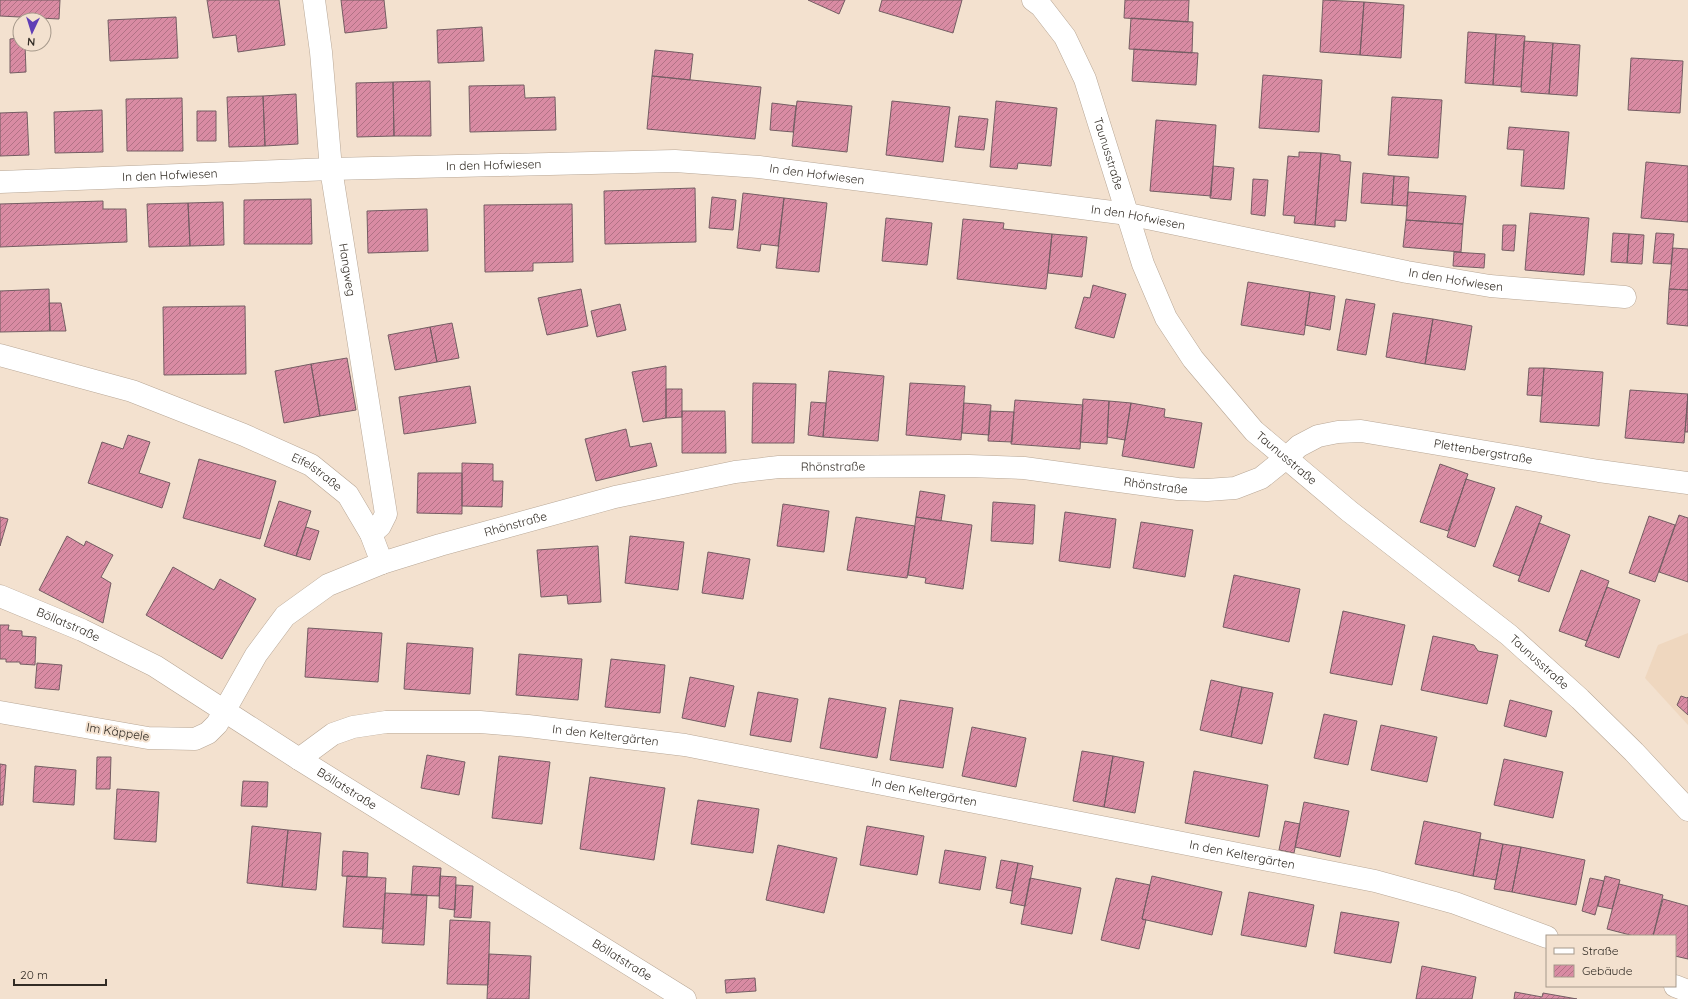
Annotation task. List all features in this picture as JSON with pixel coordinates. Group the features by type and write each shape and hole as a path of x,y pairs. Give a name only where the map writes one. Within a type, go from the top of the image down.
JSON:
{"street":[{"name":"Hangweg","path":"314,0 321,52 331,169 386,514 380,526 371,534"},
{"name":"Taunusstraße","path":"1033,0 1041,6 1065,37 1085,79 1143,264 1166,318 1193,359 1254,431 1349,510 1509,635 1580,699 1634,752 1688,810"},
{"name":"In den Hofwiesen","path":"0,182 331,169 675,161 758,167 1128,214 1414,274 1490,286 1625,297"},
{"name":"Eifelstraße","path":"0,355 132,392 244,435 311,465 348,495 371,534 382,563"},
{"name":"Plettenbergstraße","path":"1286,458 1299,446 1318,436 1338,432 1361,431 1599,471 1688,483"},
{"name":"Rhönstraße","path":"382,563 440,545 615,497 734,472 778,466 969,466 1024,468 1178,489 1207,490 1234,488 1261,478 1286,458"},
{"path":"224,711 256,655 285,616 328,585 382,563"},
{"name":"Böllatstraße","path":"0,596 82,630 155,666 299,759 685,999"},
{"name":"Im Käppele","path":"0,712 148,738 195,739 208,733 217,724 224,711"},
{"name":"In den Keltergärten","path":"299,759 333,734 353,727 386,722 480,722 528,726 685,745 1375,881 1455,903 1546,938"},
{"path":"1676,986 1688,990"}],"shaded area":[{"path":"1688,633 1688,725 1645,678 1658,645"}],"building":[{"path":"0,0 60,0 59,19 52,19 52,12 12,12 12,17 0,16"},
{"path":"207,0 279,0 285,45 238,52 236,35 213,38"},
{"path":"341,0 384,0 387,28 345,33"},
{"path":"808,0 845,0 839,14"},
{"path":"882,0 962,0 953,33 879,11"},
{"path":"1125,0 1189,0 1188,22 1124,18"},
{"path":"1323,0 1364,2 1360,55 1320,52"},
{"path":"1364,2 1404,5 1401,58 1360,55"},
{"path":"176,17 178,58 110,61 108,20"},
{"path":"1131,18 1193,22 1192,53 1129,49"},
{"path":"482,27 484,61 438,63 437,30"},
{"path":"1468,32 1496,34 1493,85 1465,83"},
{"path":"1496,34 1525,36 1521,87 1493,85"},
{"path":"10,39 12,39 12,52 25,52 26,72 10,73"},
{"path":"1524,41 1553,43 1549,94 1521,92"},
{"path":"1553,43 1580,45 1577,96 1549,94"},
{"path":"1134,49 1198,53 1196,85 1132,81"},
{"path":"655,50 693,54 690,80 652,76"},
{"path":"1631,58 1683,61 1680,113 1628,110"},
{"path":"1263,75 1322,80 1319,132 1259,128"},
{"path":"652,76 761,87 755,139 647,129"},
{"path":"430,81 431,136 394,136 393,82"},
{"path":"393,82 394,136 357,137 356,83"},
{"path":"524,85 525,98 555,97 556,130 470,132 469,86"},
{"path":"296,94 298,144 265,146 263,96"},
{"path":"263,96 265,146 229,147 227,97"},
{"path":"1392,97 1442,100 1438,158 1388,155"},
{"path":"182,98 183,151 127,151 126,99"},
{"path":"797,101 852,106 847,152 792,146"},
{"path":"892,101 950,107 943,162 886,155"},
{"path":"996,101 1057,108 1051,166 1018,163 1017,169 990,167"},
{"path":"772,103 796,106 793,132 770,130"},
{"path":"102,110 103,152 55,153 54,112"},
{"path":"197,111 216,111 216,141 197,141"},
{"path":"27,112 29,155 0,156 0,113"},
{"path":"959,116 988,119 984,150 955,147"},
{"path":"1156,120 1216,125 1211,196 1150,191"},
{"path":"1509,127 1569,132 1564,189 1521,186 1524,150 1507,149"},
{"path":"1299,152 1321,153 1315,225 1294,223 1295,216 1283,215 1288,156 1299,157"},
{"path":"1321,153 1340,155 1340,161 1351,162 1346,221 1335,220 1335,227 1315,225"},
{"path":"1646,162 1688,166 1688,222 1641,218"},
{"path":"1213,166 1234,168 1231,200 1210,198"},
{"path":"1363,173 1394,176 1392,205 1361,203"},
{"path":"1394,176 1409,177 1407,206 1392,205"},
{"path":"1253,179 1268,180 1265,216 1251,214"},
{"path":"695,188 696,242 605,244 604,191"},
{"path":"1408,192 1466,196 1463,224 1406,220"},
{"path":"743,193 784,198 778,246 761,244 760,251 737,248"},
{"path":"712,197 736,200 733,230 709,228"},
{"path":"784,198 827,203 819,272 776,268"},
{"path":"311,199 312,244 244,244 244,200"},
{"path":"103,201 103,209 126,209 127,242 0,247 0,204"},
{"path":"223,202 224,245 190,246 188,203"},
{"path":"188,203 190,246 149,247 147,204"},
{"path":"572,204 573,262 533,263 533,271 485,272 484,205"},
{"path":"427,209 428,251 368,253 367,211"},
{"path":"1530,213 1589,218 1584,275 1525,270"},
{"path":"886,218 932,223 927,265 882,261"},
{"path":"963,219 1004,223 1003,229 1052,234 1046,289 957,279"},
{"path":"1406,220 1463,224 1461,252 1403,247"},
{"path":"1503,225 1516,225 1514,251 1502,250"},
{"path":"1613,233 1629,234 1627,263 1611,262"},
{"path":"1656,233 1674,234 1671,264 1653,263"},
{"path":"1052,234 1087,237 1082,277 1048,273"},
{"path":"1629,234 1644,235 1642,264 1627,263"},
{"path":"1673,248 1688,249 1688,290 1669,289"},
{"path":"1454,252 1485,254 1484,268 1453,266"},
{"path":"1248,282 1310,292 1304,335 1241,325"},
{"path":"1093,285 1126,294 1114,338 1075,328 1084,297 1090,298"},
{"path":"49,289 50,331 0,332 0,291"},
{"path":"581,289 588,326 547,335 538,298"},
{"path":"1669,289 1688,290 1688,326 1667,324"},
{"path":"1310,292 1335,296 1330,330 1305,325"},
{"path":"1346,299 1375,304 1366,355 1337,350"},
{"path":"49,303 61,303 66,331 50,331"},
{"path":"620,304 626,330 597,337 591,311"},
{"path":"245,306 246,374 164,375 163,307"},
{"path":"1393,313 1433,319 1425,364 1386,357"},
{"path":"1433,319 1472,326 1465,370 1425,364"},
{"path":"452,323 459,358 437,362 430,327"},
{"path":"430,327 437,362 395,370 388,335"},
{"path":"347,358 356,410 320,416 311,364"},
{"path":"311,364 320,416 284,423 275,371"},
{"path":"666,366 666,418 643,422 632,372"},
{"path":"1529,368 1544,368 1542,396 1527,395"},
{"path":"1544,368 1603,372 1599,426 1540,422"},
{"path":"829,371 884,376 878,441 823,437"},
{"path":"753,383 796,384 794,443 752,443"},
{"path":"910,383 965,386 961,440 906,435"},
{"path":"470,386 476,423 404,434 399,397"},
{"path":"666,389 682,389 682,417 666,418"},
{"path":"1630,390 1688,394 1684,443 1625,438"},
{"path":"1688,394 1688,432 1685,432"},
{"path":"1083,399 1109,401 1107,444 1080,442"},
{"path":"1015,400 1083,405 1080,449 1011,444"},
{"path":"1109,401 1131,403 1125,440 1107,437"},
{"path":"811,402 826,403 823,437 808,435"},
{"path":"964,403 991,405 989,435 962,433"},
{"path":"1131,403 1165,409 1164,417 1202,423 1194,468 1122,456"},
{"path":"682,411 725,411 726,453 682,453"},
{"path":"990,411 1014,412 1012,442 988,441"},
{"path":"626,429 630,447 651,443 657,466 596,481 585,439"},
{"path":"128,435 150,442 139,473 170,483 162,508 88,483 102,442 123,449"},
{"path":"199,459 276,481 260,539 183,518"},
{"path":"462,463 493,464 493,481 503,481 502,507 462,506"},
{"path":"1440,464 1468,474 1448,531 1420,522"},
{"path":"418,473 462,473 462,514 417,513"},
{"path":"1466,479 1495,488 1475,547 1447,537"},
{"path":"920,491 945,495 941,521 916,517"},
{"path":"279,501 311,511 296,556 264,546"},
{"path":"993,502 1035,505 1033,544 991,541"},
{"path":"783,504 829,511 824,552 777,546"},
{"path":"1516,506 1542,516 1520,576 1493,566"},
{"path":"1065,512 1116,519 1110,568 1059,561"},
{"path":"1679,515 1688,518 1688,582 1659,572"},
{"path":"1649,516 1675,525 1655,582 1629,573"},
{"path":"0,517 8,519 0,546"},
{"path":"856,517 915,526 907,578 847,570"},
{"path":"916,517 972,525 963,589 925,583 926,578 908,575"},
{"path":"1141,522 1193,530 1185,577 1133,568"},
{"path":"1539,523 1570,535 1549,592 1518,581"},
{"path":"306,527 319,531 310,560 296,556"},
{"path":"67,536 84,546 86,541 113,555 101,577 111,583 103,623 39,590"},
{"path":"630,536 684,542 678,590 625,583"},
{"path":"598,546 601,602 568,604 567,595 541,597 537,550"},
{"path":"708,552 750,559 743,599 702,593"},
{"path":"173,567 214,590 220,579 256,599 222,659 146,615"},
{"path":"1581,570 1609,581 1587,641 1559,631"},
{"path":"1234,575 1300,589 1289,642 1223,627"},
{"path":"1607,587 1640,600 1619,658 1585,646"},
{"path":"1343,611 1405,625 1392,685 1330,673"},
{"path":"0,625 9,625 8,630 22,631 22,636 36,637 35,665 20,664 20,662 6,662 6,659 0,659"},
{"path":"308,628 382,633 378,682 305,677"},
{"path":"1433,636 1474,645 1478,651 1498,655 1487,704 1421,690"},
{"path":"407,643 473,648 470,694 404,689"},
{"path":"519,654 582,659 578,700 516,695"},
{"path":"611,659 665,665 660,713 605,707"},
{"path":"37,663 62,665 59,690 35,688"},
{"path":"690,677 734,686 725,727 682,718"},
{"path":"1211,680 1242,687 1231,737 1200,730"},
{"path":"1242,687 1273,693 1262,744 1231,737"},
{"path":"758,692 798,699 791,742 750,735"},
{"path":"1681,696 1688,697 1688,715 1677,705"},
{"path":"829,698 886,708 877,758 820,748"},
{"path":"900,700 953,708 943,768 890,760"},
{"path":"1510,700 1552,711 1546,737 1504,726"},
{"path":"1324,714 1357,721 1348,765 1314,758"},
{"path":"1381,725 1437,737 1427,782 1371,770"},
{"path":"972,727 1026,738 1016,787 962,776"},
{"path":"1082,751 1113,756 1104,807 1073,801"},
{"path":"427,755 465,762 459,795 421,788"},
{"path":"499,756 550,762 542,824 492,818"},
{"path":"1113,756 1144,762 1135,813 1104,807"},
{"path":"97,757 111,757 110,789 96,789"},
{"path":"1504,759 1563,772 1553,818 1494,805"},
{"path":"0,764 6,765 3,805 0,805"},
{"path":"35,766 76,770 74,805 33,802"},
{"path":"1194,771 1268,785 1259,837 1185,823"},
{"path":"590,777 665,788 654,860 580,849"},
{"path":"243,781 268,782 267,807 241,806"},
{"path":"117,789 159,792 156,842 114,839"},
{"path":"698,800 759,809 753,853 691,844"},
{"path":"1304,802 1349,811 1340,857 1295,847"},
{"path":"1285,821 1300,824 1294,853 1279,850"},
{"path":"1424,821 1481,833 1473,876 1415,864"},
{"path":"252,826 288,830 282,887 247,883"},
{"path":"867,826 924,836 917,875 860,865"},
{"path":"288,830 321,833 316,890 282,887"},
{"path":"1480,839 1503,844 1496,880 1473,876"},
{"path":"1503,844 1521,847 1512,892 1494,889"},
{"path":"778,845 837,858 824,913 766,900"},
{"path":"1521,847 1585,860 1576,905 1512,892"},
{"path":"945,850 986,857 980,890 939,883"},
{"path":"343,851 368,853 367,877 342,876"},
{"path":"1001,860 1018,863 1012,891 996,888"},
{"path":"1018,863 1033,866 1025,906 1010,903"},
{"path":"413,866 441,868 439,896 411,895"},
{"path":"347,876 386,878 383,929 343,927"},
{"path":"440,876 456,877 455,910 439,908"},
{"path":"1152,876 1222,892 1212,935 1142,919"},
{"path":"1605,876 1620,880 1612,909 1598,906"},
{"path":"1030,878 1081,888 1072,934 1021,924"},
{"path":"1116,878 1150,885 1142,919 1146,920 1139,949 1101,940"},
{"path":"1590,878 1604,881 1595,915 1582,911"},
{"path":"1619,884 1663,895 1653,935 1630,935 1607,929"},
{"path":"456,885 473,886 471,918 454,917"},
{"path":"1249,892 1314,905 1306,947 1241,935"},
{"path":"385,893 427,895 424,945 382,943"},
{"path":"1663,899 1688,906 1688,959 1676,956 1676,935 1653,935"},
{"path":"1341,912 1399,922 1391,963 1334,953"},
{"path":"450,920 490,922 488,985 447,984"},
{"path":"489,954 531,956 529,999 487,999"},
{"path":"1422,966 1476,977 1472,999 1416,999"},
{"path":"755,978 756,991 726,993 725,980"},
{"path":"1515,992 1542,997 1543,993 1577,999 1514,999"}]}
